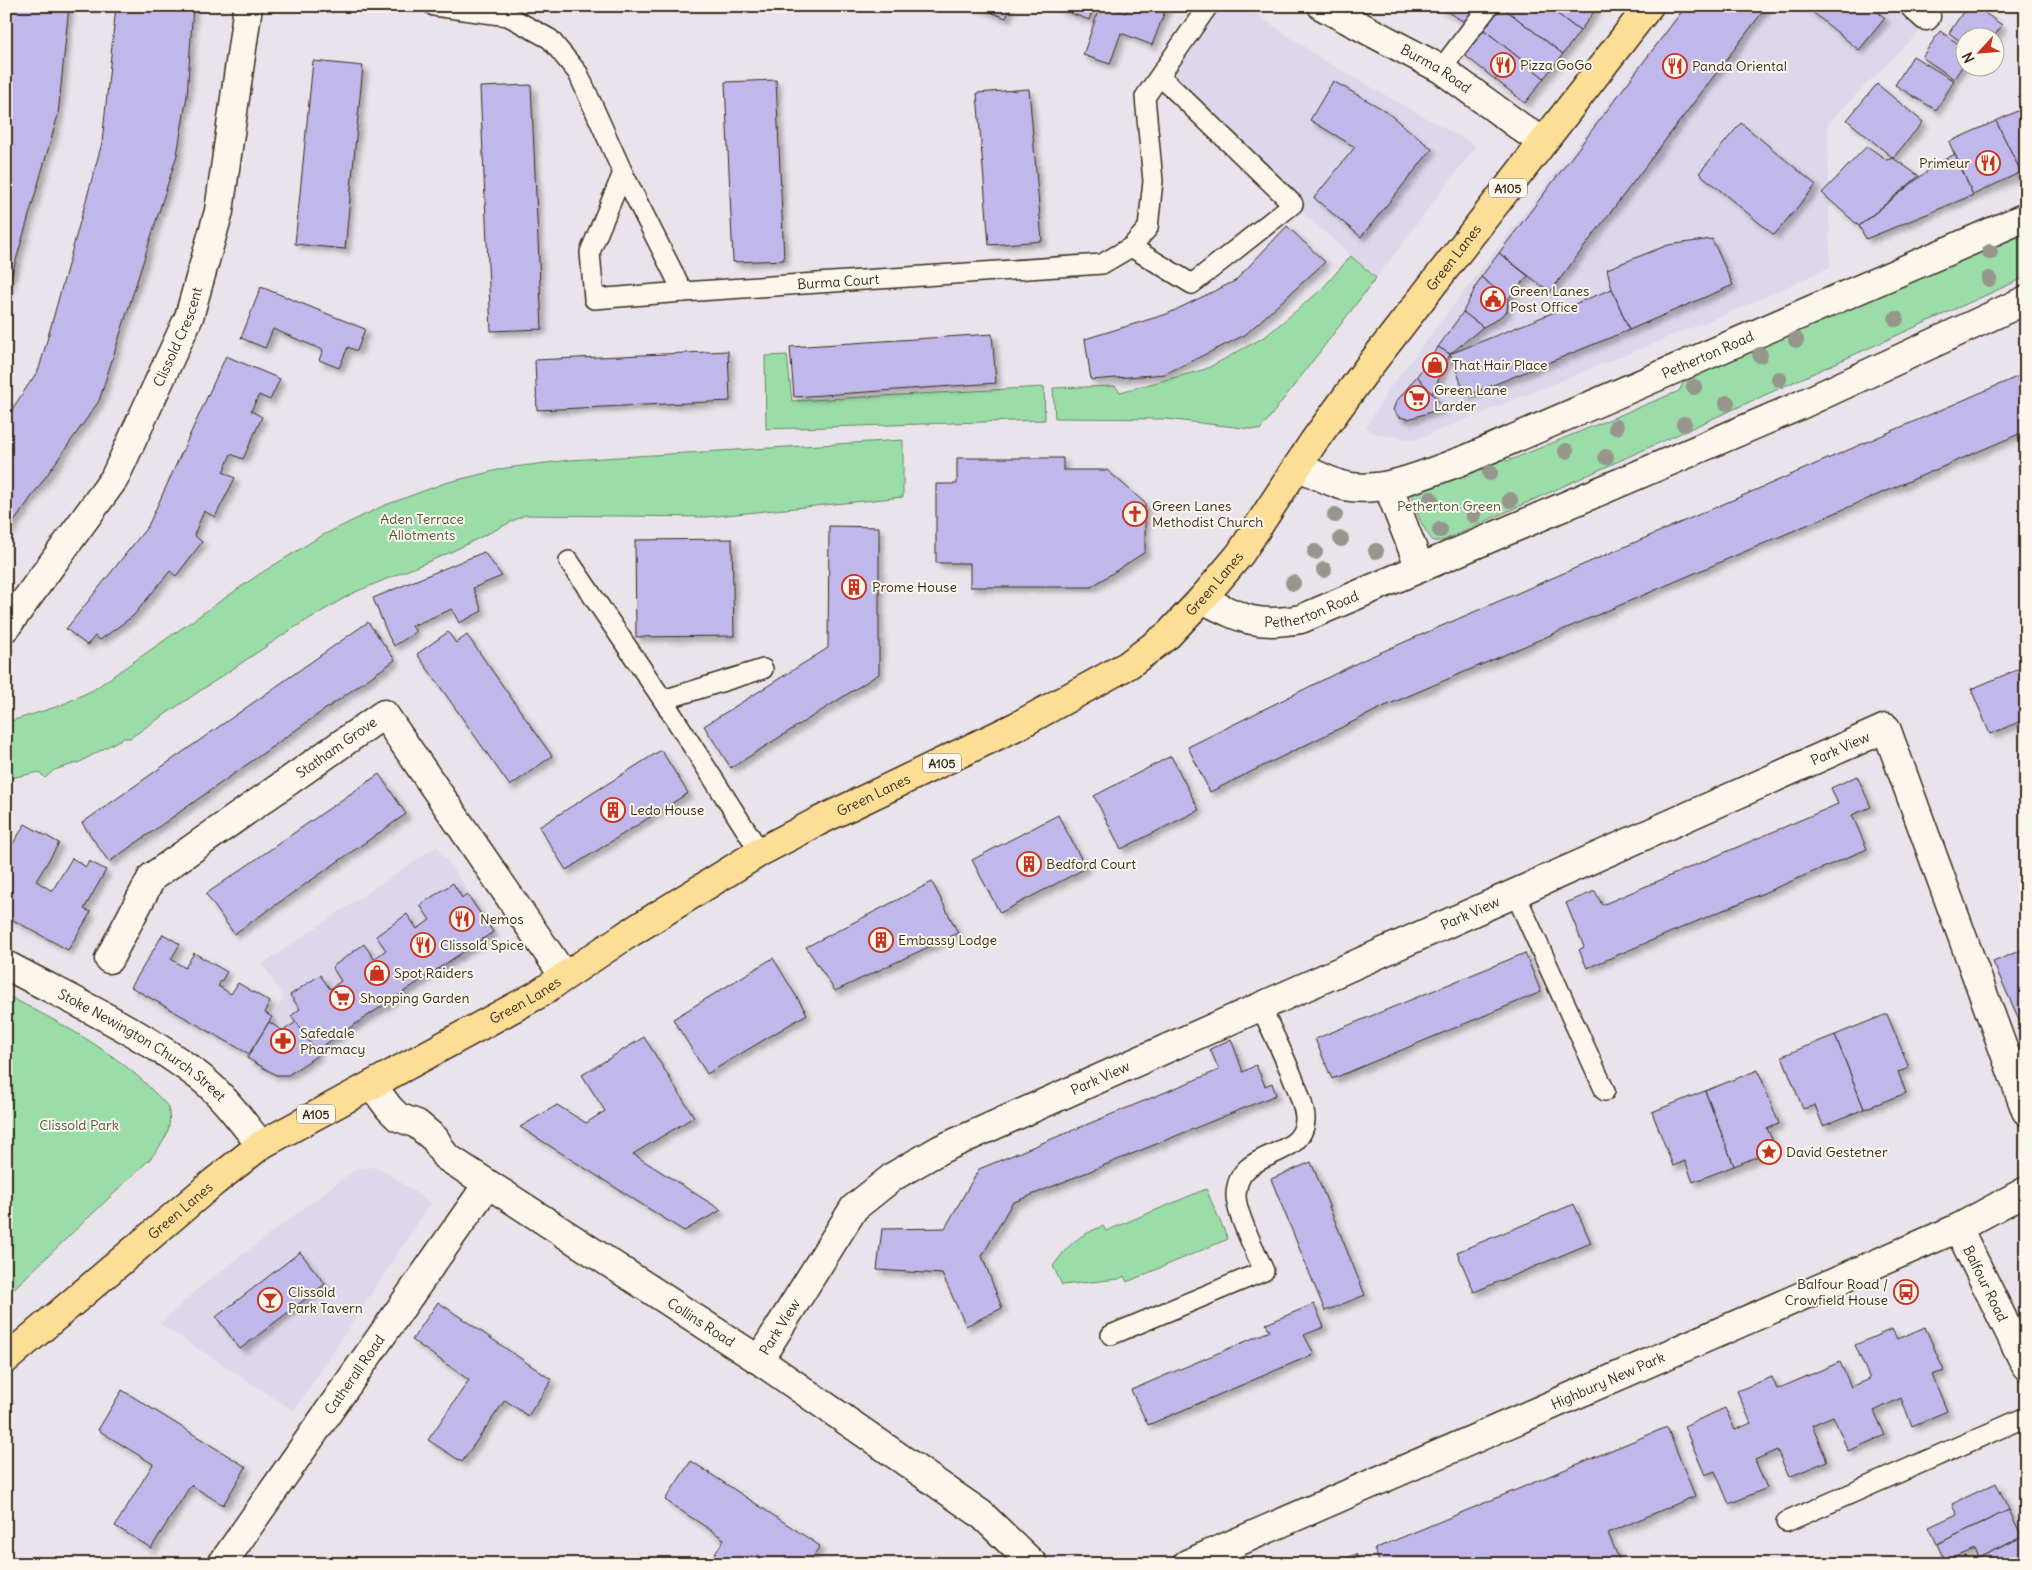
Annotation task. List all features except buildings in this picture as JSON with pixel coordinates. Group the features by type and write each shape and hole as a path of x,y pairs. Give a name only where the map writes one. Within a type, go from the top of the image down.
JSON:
{"main road":[{"name":"Green Lanes","path":"6,1359 260,1145 537,995 760,852 817,822 1017,726 1074,696 1128,665 1168,635 1240,554 1314,441 1649,6"}],"street":[{"name":"Clissold Crescent","path":"6,627 114,479 185,327 219,211 248,6"},
{"name":"Burma Road","path":"1322,6 1441,69 1526,131 1544,141"},
{"name":"Petherton Road","path":"1298,466 1341,485 1359,488 1388,486 1467,459 2026,217"},
{"name":"Petherton Road","path":"1202,599 1241,618 1258,623 1279,623 1301,619 1794,408 2026,300"},
{"path":"1388,486 1420,568"},
{"name":"Statham Grove","path":"109,959 152,877 384,714 564,976"},
{"name":"Park View","path":"759,1360 854,1208 894,1176 941,1149 1886,728 2026,1111"},
{"name":"Stoke Newington Church Street","path":"6,965 96,1012 201,1078 228,1104 260,1145"},
{"name":"Collins Road","path":"372,1085 388,1108 398,1117 421,1128 435,1139 445,1156 759,1360 981,1514 1033,1564"},
{"name":"Catherall Road","path":"222,1564 487,1185"},
{"name":"Highbury New Park","path":"1187,1564 1958,1228 2026,1192"},
{"name":"Balfour Road","path":"1958,1228 2026,1366"}],"lane":[{"path":"434,6 508,16 550,39 578,73 623,173 683,292"},
{"name":"Burma Court","path":"623,173 590,252 594,299 1102,264 1132,248 1148,228 1152,181 1145,97 1208,6"},
{"path":"1441,69 1489,6"},
{"path":"1132,248 1192,284 1293,204 1160,76"},
{"path":"569,561 663,700 760,852"},
{"path":"663,700 764,669"},
{"path":"1515,893 1605,1091"},
{"path":"1112,1335 1264,1271 1240,1211 1236,1197 1238,1182 1244,1171 1252,1164 1292,1144 1303,1131 1306,1122 1303,1102 1261,1007"},
{"path":"1786,1522 2026,1417"}],"shaded area":[{"path":"1214,6 1245,6 1325,61 1476,146 1376,278 1293,204 1167,77"},
{"path":"1684,6 1941,6 1935,16 1828,123 1830,267 1743,307 1415,440 1376,434 1366,428 1388,390"},
{"path":"437,846 499,936 288,1077 276,1076 246,1060 284,997 262,964"},
{"path":"378,1167 431,1203 294,1411 160,1324 196,1290 357,1168"}],"green space":[{"name":"Petherton Green","path":"2026,227 2026,277 1442,541 1433,541 1419,518 1414,504 1413,491 1498,456 1508,461 1679,391 1688,374"},
{"path":"1351,256 1376,278 1260,430 1166,419 1055,418 1053,388 1115,386 1120,392 1206,369 1266,336 1321,290"},
{"path":"787,355 792,401 1044,387 1045,420 766,429 765,356"},
{"name":"Aden Terrace Allotments","path":"903,440 903,497 707,517 525,515 449,553 353,593 292,629 130,738 123,738 80,762 54,770 45,778 39,772 6,779 6,725 8,722 59,706 93,690 258,575 321,536 383,506 445,483 506,468 569,460"},
{"name":"Clissold Park","path":"6,995 85,1038 123,1064 164,1102 168,1108 169,1123 166,1136 150,1159 6,1296"},
{"path":"1206,1189 1228,1239 1127,1282 1124,1276 1119,1279 1062,1285 1053,1266 1069,1246 1080,1237 1103,1226 1106,1231"}],"place":[{"name":"Pizza GoGo","path":"1503,65"},
{"name":"Panda Oriental","path":"1675,66"},
{"name":"Primeur","path":"1988,163"},
{"name":"Green Lanes Post Office","path":"1493,299"},
{"name":"That Hair Place","path":"1435,365"},
{"name":"Green Lane Larder","path":"1417,398"},
{"name":"Green Lanes Methodist Church","path":"1135,514"},
{"name":"Prome House","path":"854,587"},
{"name":"Ledo House","path":"613,810"},
{"name":"Bedford Court","path":"1029,864"},
{"name":"Nemos","path":"462,919"},
{"name":"Embassy Lodge","path":"881,940"},
{"name":"Clissold Spice","path":"423,945"},
{"name":"Spot Raiders","path":"377,973"},
{"name":"Shopping Garden","path":"342,998"},
{"name":"Safedale Pharmacy","path":"283,1041"},
{"name":"David Gestetner","path":"1769,1152"},
{"name":"Balfour Road / Crowfield House","path":"1906,1292"},
{"name":"Clissold Park Tavern","path":"270,1300"}]}
